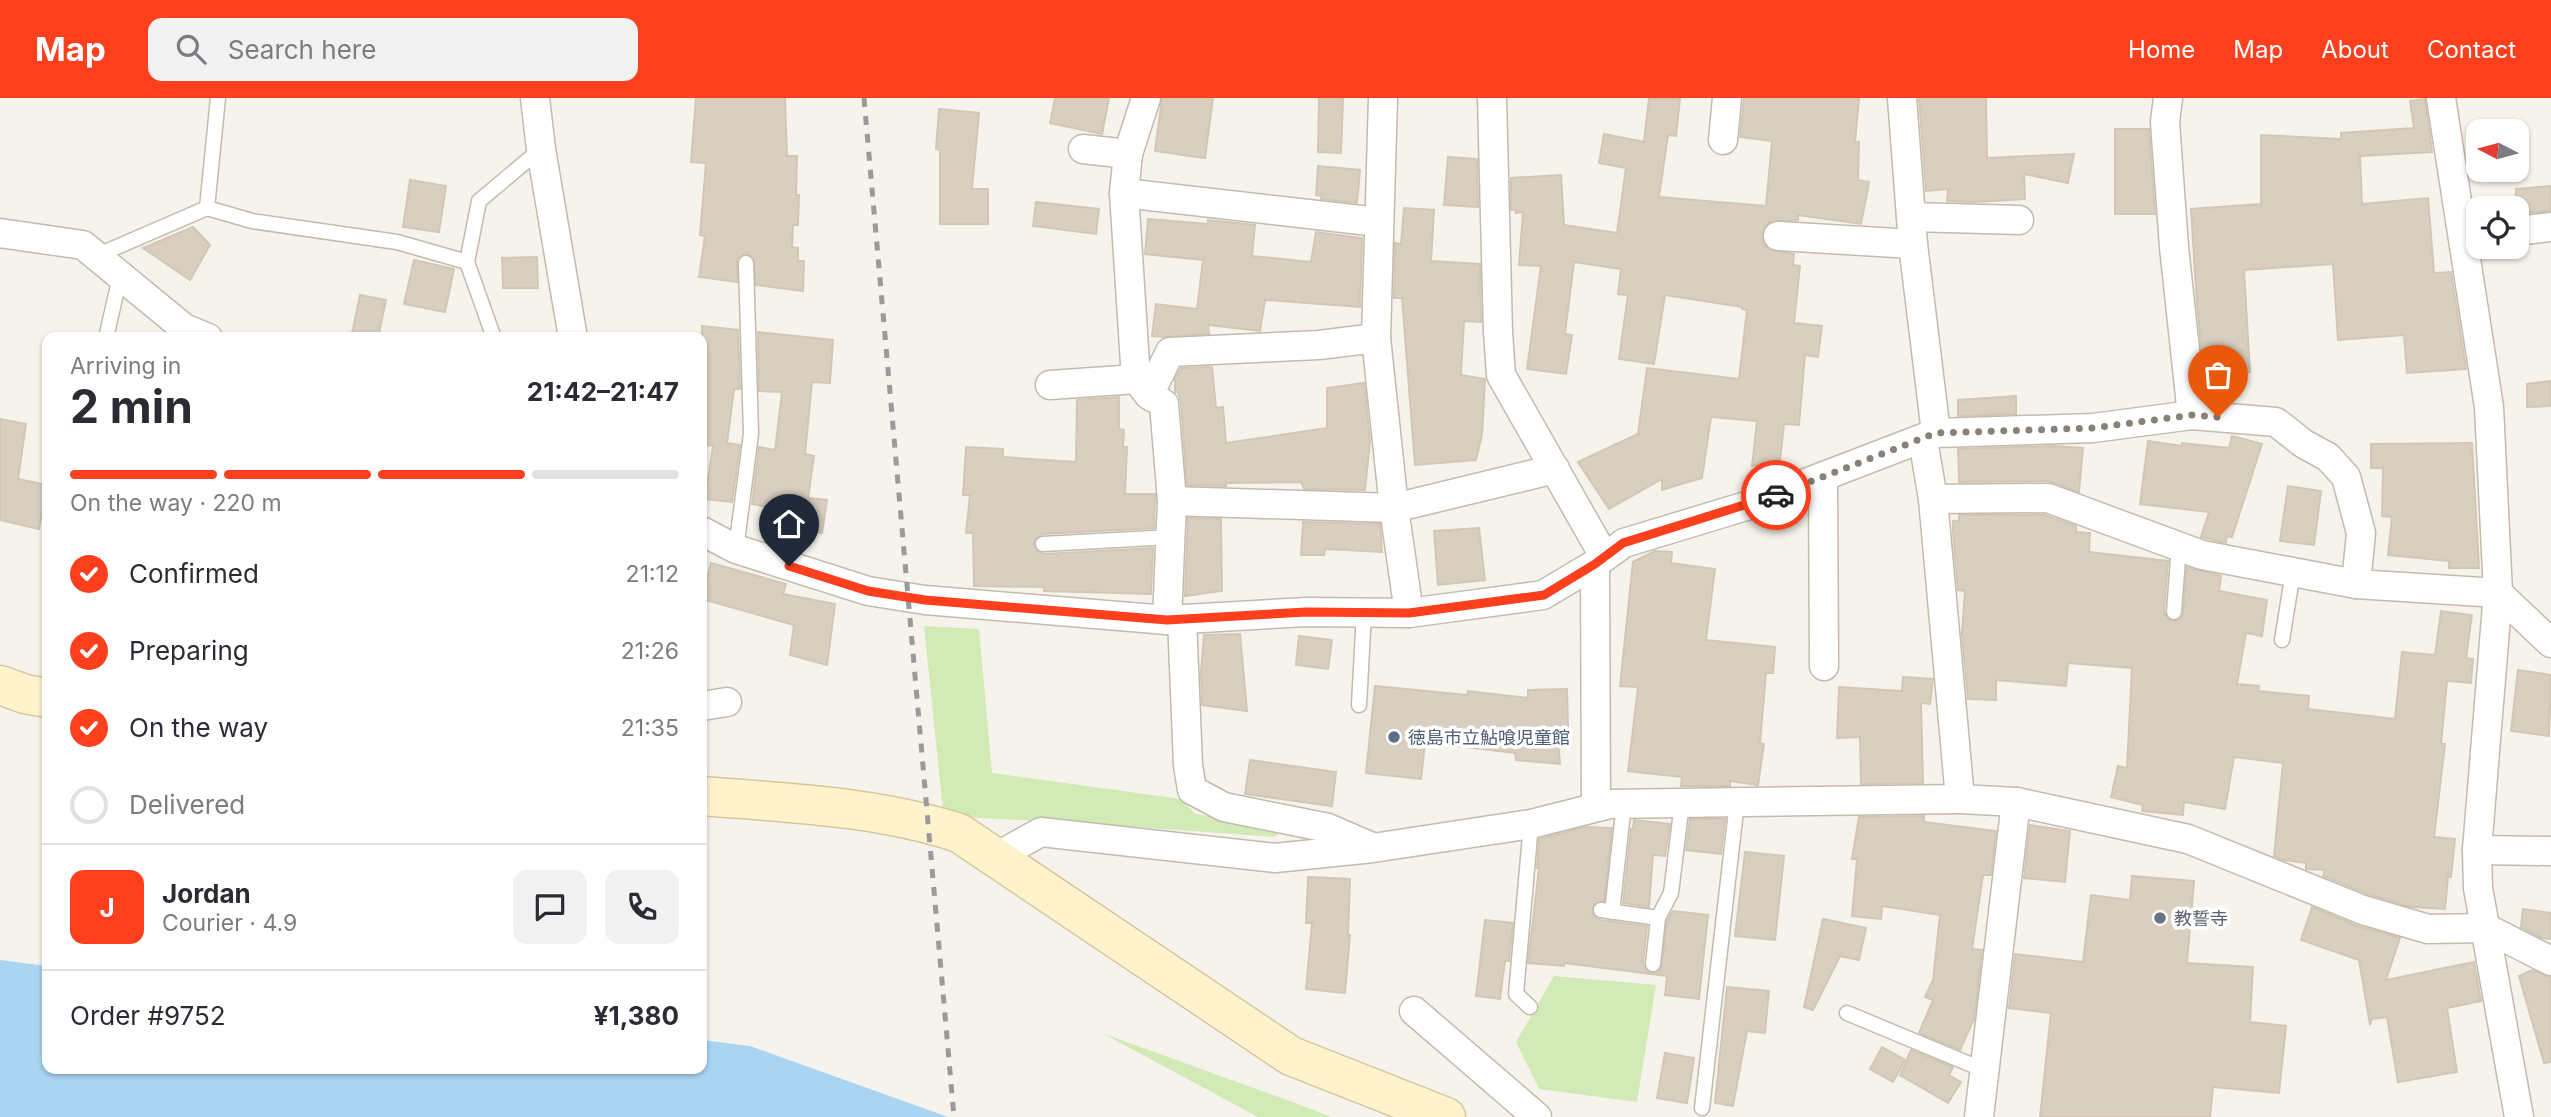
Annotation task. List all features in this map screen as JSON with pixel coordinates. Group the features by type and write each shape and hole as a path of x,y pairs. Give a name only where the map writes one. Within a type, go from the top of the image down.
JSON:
{"street":[{"path":"535,98 572,332"},
{"path":"1143,387 1124,193 1128,154 1146,98"},
{"path":"1383,98 1376,338 1394,508 1409,613"},
{"path":"1492,98 1501,375 1555,469 1600,560 1596,806"},
{"path":"1723,140 1727,98"},
{"path":"1902,98 1933,499 1960,799"},
{"path":"2168,98 2165,122 2174,247 2192,415"},
{"path":"2441,98 2466,213"},
{"path":"1083,149 1128,154"},
{"path":"1124,193 1378,222"},
{"path":"1911,216 2019,220"},
{"path":"2529,230 2551,227"},
{"path":"0,233 83,245 184,328 194,332"},
{"path":"1777,236 1913,244"},
{"path":"2473,259 2489,407 2497,593 2477,850 2477,888 2519,1117"},
{"path":"1143,387 1170,352 1319,345 1376,338"},
{"path":"1050,385 1143,387 1164,404 1172,500 1175,619 1192,790 1224,807 1328,828 1373,848"},
{"path":"707,534 736,549 868,591 925,600 1175,619 1307,612 1409,613 1544,595 1623,543 1745,506 1930,437 2093,428 2192,415 2276,422 2304,444 2328,457 2346,477 2361,533 2356,583"},
{"path":"1172,500 1394,508 1555,469"},
{"path":"1822,477 1824,666"},
{"path":"1933,499 2048,498 2202,555 2356,583 2497,593 2551,643"},
{"path":"707,796 858,809 928,823 959,833 1291,1056 1446,1117"},
{"path":"993,858 1041,832 1275,858 1373,848 1531,824 1596,806 1960,799 2016,802 2188,839 2363,910 2428,929 2486,928 2551,961"},
{"path":"1979,1117 2016,802"},
{"path":"2477,850 2551,851"},
{"path":"1414,1011 1537,1117"}],"lane":[{"path":"207,208 218,98"},
{"path":"492,332 467,262 479,201 541,149"},
{"path":"96,256 207,208 251,221 397,242 467,262"},
{"path":"736,549 751,434 746,263"},
{"path":"107,332 120,276"},
{"path":"1043,544 1171,537"},
{"path":"2174,612 2179,546"},
{"path":"2281,640 2293,572"},
{"path":"1359,705 1364,613"},
{"path":"1702,1108 1737,802"},
{"path":"1653,964 1658,918 1671,893 1682,803"},
{"path":"1624,804 1606,911 1658,918"},
{"path":"1530,1007 1516,995 1531,824"},
{"path":"1847,1013 1984,1070"}],"green space":[{"path":"924,626 979,629 992,773 1181,799 1195,814 1285,830 1274,837 962,817 943,811"},
{"path":"1554,976 1656,985 1637,1102 1539,1089 1516,1042"},
{"path":"1102,1033 1306,1107 1331,1117 1258,1117"}],"water":[{"path":"0,960 42,965 42,1074 707,1074 707,1041 750,1046 948,1117 0,1117"}],"building":[{"path":"696,98 785,98 787,156 797,156 796,195 799,195 798,225 793,225 792,247 798,248 798,261 804,261 803,291 756,285 754,259 746,253 737,259 737,282 699,277 705,236 700,235 706,163 691,162"},
{"path":"1055,98 1109,98 1102,134 1050,123"},
{"path":"1162,98 1213,98 1205,158 1155,151"},
{"path":"1319,98 1343,98 1341,153 1318,152"},
{"path":"1649,98 1680,99 1676,136 1668,135 1659,197 1766,206 1772,141 1740,137 1744,98 1859,98 1855,142 1859,142 1858,180 1869,182 1861,224 1798,215 1798,220 1770,222 1762,234 1763,243 1768,249 1794,254 1793,265 1800,266 1794,323 1822,326 1818,357 1805,355 1799,425 1784,424 1780,460 1752,466 1757,421 1711,417 1702,478 1662,490 1662,479 1609,509 1578,462 1638,434 1647,368 1739,379 1747,310 1665,295 1654,364 1619,359 1628,295 1618,294 1621,269 1574,262 1565,334 1572,335 1566,374 1527,369 1541,266 1519,265 1523,212 1516,213 1516,210 1511,210 1511,178 1561,175 1564,225 1617,233 1626,168 1599,163 1604,134 1644,142"},
{"path":"1919,98 1986,98 1987,158 2074,154 2068,183 2024,174 2025,199 1974,202 1947,201 1948,189 1926,191"},
{"path":"2425,99 2432,152 2360,156 2362,204 2428,198 2434,273 2451,272 2466,369 2407,373 2404,335 2338,340 2333,264 2244,270 2250,372 2204,375 2191,209 2261,204 2261,135 2341,139 2341,133 2414,128 2410,101"},
{"path":"939,109 979,113 972,189 988,189 988,224 940,224 940,150 936,149"},
{"path":"2115,129 2149,129 2155,214 2115,214"},
{"path":"1448,157 1477,159 1478,207 1444,205"},
{"path":"1318,166 1360,170 1357,203 1321,199 1322,196 1316,195"},
{"path":"410,180 446,186 439,232 403,227"},
{"path":"2551,186 2551,211 2529,213 2529,196 2516,196 2516,189"},
{"path":"1036,202 1099,209 1096,234 1033,226"},
{"path":"1404,208 1434,210 1431,261 1480,264 1481,322 1464,321 1461,375 1485,379 1482,435 1476,460 1415,465 1402,298 1394,298 1395,243 1401,244"},
{"path":"1148,219 1208,224 1208,220 1255,225 1252,256 1311,262 1316,232 1362,238 1360,307 1265,300 1260,331 1208,325 1209,334 1152,336 1156,304 1197,309 1203,260 1145,254"},
{"path":"193,227 210,245 190,280 143,248"},
{"path":"537,257 538,288 503,288 502,258"},
{"path":"414,260 454,269 445,312 404,304"},
{"path":"360,295 386,300 379,332 352,332"},
{"path":"702,326 738,330 740,389 734,389 727,443 740,445 732,502 707,499 713,446 707,445 707,332 702,332"},
{"path":"758,332 833,340 830,383 812,382 805,454 814,456 808,498 827,500 822,533 765,525 768,507 752,504 759,447 775,450 782,392 759,391"},
{"path":"1212,367 1216,408 1223,407 1226,443 1327,428 1327,388 1364,383 1370,441 1365,490 1304,489 1301,482 1187,485 1181,403 1178,392 1175,392 1175,379 1181,368"},
{"path":"2551,381 2551,406 2527,407 2527,384"},
{"path":"2016,396 2016,414 1958,416 1958,400"},
{"path":"1119,397 1119,429 1124,430 1123,447 1127,447 1125,494 1155,494 1154,528 1042,534 1035,539 1034,545 1038,552 1044,554 1153,548 1151,594 1044,591 1044,587 974,586 973,533 966,533 970,495 963,495 966,447 1003,449 1003,457 1076,462 1077,400"},
{"path":"0,419 26,424 18,479 42,484 42,512 39,529 0,520"},
{"path":"2232,436 2262,444 2232,537 2227,536 2226,543 2201,537 2209,512 2140,504 2148,441 2229,448"},
{"path":"2472,443 2479,568 2449,568 2449,561 2388,555 2392,517 2382,516 2383,468 2371,468 2371,444"},
{"path":"2053,446 2083,448 2079,492 2048,481 1959,482 1958,449"},
{"path":"2288,486 2321,491 2314,545 2280,541"},
{"path":"1959,515 2045,515 2076,526 2076,532 2090,533 2089,552 2168,561 2164,612 2168,619 2173,621 2179,620 2183,613 2187,567 2221,576 2219,591 2267,600 2262,636 2246,633 2237,684 2259,686 2258,691 2309,696 2308,709 2395,719 2402,652 2435,655 2441,611 2472,615 2466,658 2473,659 2471,683 2447,681 2441,744 2445,744 2434,837 2455,839 2445,909 2411,907 2368,894 2323,876 2325,870 2306,869 2306,863 2274,856 2283,763 2234,757 2225,809 2184,802 2183,815 2142,811 2143,805 2111,797 2118,766 2127,768 2132,668 2068,663 2066,686 1996,680 1996,700 1968,699 1962,634 1965,591 1958,590 1953,531 1953,521 1959,521"},
{"path":"1188,518 1221,519 1222,591 1185,596"},
{"path":"1303,522 1380,524 1382,552 1325,549 1324,555 1301,555"},
{"path":"1479,528 1485,580 1438,585 1434,531"},
{"path":"1655,551 1672,552 1671,563 1715,569 1706,640 1775,647 1773,673 1766,673 1760,743 1764,744 1758,785 1730,781 1730,786 1681,786 1682,777 1628,771 1638,687 1620,686 1633,562"},
{"path":"711,563 786,584 783,594 835,604 827,665 790,655 794,625 707,600 707,579"},
{"path":"1240,634 1247,711 1202,705 1204,635"},
{"path":"1299,636 1332,640 1328,669 1296,665"},
{"path":"2518,670 2551,675 2549,736 2511,731"},
{"path":"1903,677 1933,679 1930,704 1921,703 1923,783 1861,784 1860,737 1837,738 1839,687 1902,691"},
{"path":"1375,686 1467,695 1468,691 1528,698 1528,690 1567,689 1568,728 1557,729 1560,764 1516,760 1515,753 1425,742 1421,779 1366,773"},
{"path":"1250,760 1336,772 1332,806 1245,794"},
{"path":"1924,816 1924,822 1996,831 1991,875 1983,875 1972,949 1982,950 1974,1019 1960,1050 1919,1033 1933,1000 1925,997 1933,980 1940,915 1882,906 1881,919 1852,916 1857,859 1852,859 1859,817"},
{"path":"1690,819 1725,819 1721,854 1686,850"},
{"path":"1634,820 1670,824 1665,856 1653,855 1649,907 1623,903"},
{"path":"2030,825 2070,831 2065,882 2024,878"},
{"path":"1586,827 1612,828 1604,901 1594,904 1592,914 1600,920 1647,926 1643,963 1648,972 1656,973 1661,969 1667,921 1673,911 1708,915 1699,999 1665,995 1667,976 1564,963 1564,966 1528,963 1539,868 1539,839"},
{"path":"1745,852 1784,856 1775,940 1735,936"},
{"path":"2132,876 2194,881 2187,963 2253,967 2250,1022 2286,1026 2279,1093 2213,1087 2210,1117 2040,1117 2051,1013 2009,1008 2015,954 2083,962 2091,895 2130,900"},
{"path":"1308,877 1350,879 1350,935 1345,993 1306,989 1312,923 1306,923"},
{"path":"2312,907 2358,926 2400,938 2386,980 2474,962 2481,1001 2447,1008 2457,1072 2398,1082 2387,1017 2372,1019 2370,1025 2359,960 2301,940"},
{"path":"2523,909 2551,913 2551,939 2542,938 2521,927"},
{"path":"1823,919 1866,928 1859,960 1840,956 1813,1010 1804,1007"},
{"path":"1485,920 1513,923 1509,961 1505,961 1500,999 1476,996"},
{"path":"2532,970 2551,977 2551,1062 2544,1063 2519,976"},
{"path":"1727,987 1769,991 1765,1033 1747,1031 1733,1106 1715,1103"},
{"path":"1882,1047 1905,1060 1893,1082 1870,1069"},
{"path":"1911,1050 1953,1067 1949,1075 1961,1082 1948,1103 1900,1075"},
{"path":"1665,1053 1694,1058 1687,1103 1657,1098"}],"railway":[{"path":"864,98 954,1117"}],"way so far":[{"path":"1776,495 1936,433 2093,428 2192,415 2218,417"}],"place":[{"name":"徳島市立鮎喰児童館","path":"1394,737"},
{"name":"教誓寺","path":"2160,918"}],"route":[{"path":"789,566 868,591 925,600 1167,620 1307,612 1409,613 1544,595 1595,564 1623,543 1776,495"}]}
